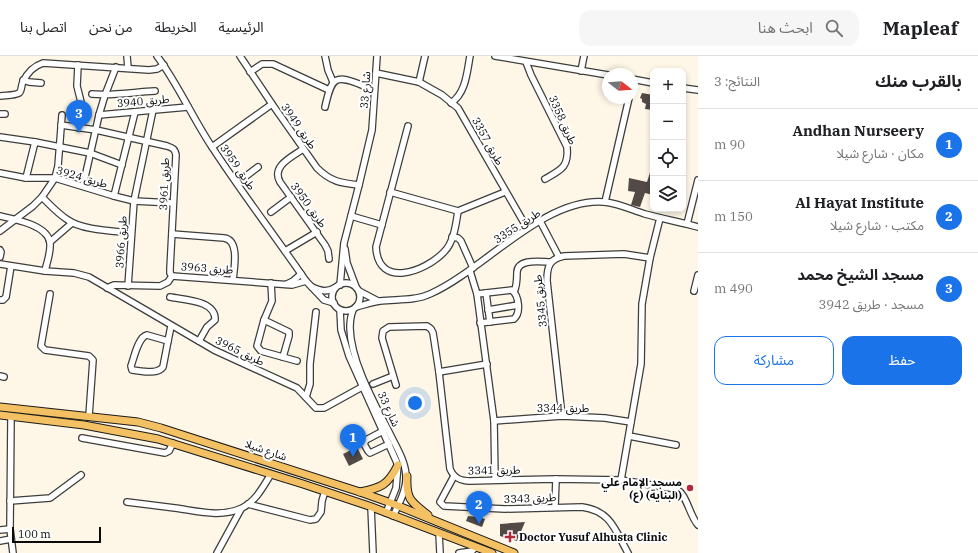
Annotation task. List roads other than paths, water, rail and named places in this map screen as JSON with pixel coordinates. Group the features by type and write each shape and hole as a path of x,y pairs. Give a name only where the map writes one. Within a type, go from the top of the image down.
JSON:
{"main road":[{"name":"شارع شيلا","path":"0,407 138,422 161,428 360,492 514,553"},
{"name":"شارع شيلا","path":"0,415 84,425 134,433 173,443 325,491 492,553"},
{"path":"360,492 382,487 391,477 398,465"},
{"path":"406,476 407,492 410,499 414,504 436,521"}],"street":[{"path":"127,56 128,68"},
{"name":"طريق 3959","path":"157,56 176,83 188,107 212,147 308,284 324,300 334,304"},
{"name":"طريق 3949","path":"240,56 317,168 331,179 342,183 359,185"},
{"path":"325,56 328,70 334,82"},
{"name":"شارع 33","path":"338,286 344,243 372,130 377,56"},
{"path":"419,82 425,56"},
{"path":"451,103 455,100 462,89 470,56"},
{"path":"495,56 515,58 526,62 602,74"},
{"path":"581,71 584,56"},
{"name":"طريق 3358","path":"526,62 566,147 568,155 566,163 561,170 545,178"},
{"path":"0,96 18,93 21,91 23,80 35,67 43,63 151,70 164,65"},
{"path":"250,72 262,64 273,64 329,90"},
{"path":"78,65 77,86 81,102 79,128"},
{"name":"طريق 3940","path":"83,186 99,115 116,67"},
{"name":"طريق 3357","path":"376,73 419,82 442,95 458,108 527,228"},
{"path":"325,107 329,90 337,80 346,79 364,86"},
{"path":"23,80 41,83"},
{"path":"638,82 650,83"},
{"path":"686,88 698,90"},
{"path":"92,94 116,95 127,92 155,92"},
{"path":"212,147 272,104"},
{"path":"605,202 628,104"},
{"name":"طريق 3940","path":"99,115 188,107"},
{"path":"134,201 153,110"},
{"path":"114,196 135,112"},
{"path":"0,231 16,220 42,197 54,178 58,166 62,115"},
{"name":"طريق 3961","path":"61,125 129,137 173,148 175,150 176,155 170,270 172,276"},
{"path":"408,126 376,247 376,258 386,269 393,272 402,273 423,268 445,251 455,229 458,211"},
{"path":"0,137 60,147 90,154 122,165"},
{"path":"26,178 35,142"},
{"name":"طريق 3950","path":"303,149 281,165 278,172 278,179 317,232 327,248 329,259"},
{"path":"237,183 258,167"},
{"name":"طريق 3924","path":"0,173 26,178 54,178 134,201 173,203"},
{"path":"687,224 698,180"},
{"path":"390,192 458,211 505,192"},
{"path":"42,197 72,223 131,233"},
{"path":"271,212 291,197"},
{"name":"طريق 3966","path":"128,286 134,201"},
{"name":"طريق 3355","path":"354,308 378,301 409,299 430,294 472,270 527,228 556,212 578,205 591,202 605,202 698,227"},
{"path":"0,216 35,226 44,231 50,242 45,271"},
{"path":"351,216 382,225"},
{"path":"621,480 641,364 642,304 650,258 660,218"},
{"path":"540,221 559,257"},
{"path":"50,242 72,223"},
{"path":"285,251 317,232"},
{"path":"172,234 230,239 234,243 235,249 233,280"},
{"path":"452,237 458,238 461,241 472,270 477,294 494,421 495,480"},
{"name":"شارع 33","path":"344,243 348,263 357,289"},
{"path":"0,250 0,257"},
{"name":"طريق 3345","path":"562,416 547,281 547,269 551,262 559,257 624,254 650,258"},
{"path":"480,323 514,319 517,316 518,305 514,292 516,288 518,269 526,262 551,262"},
{"path":"0,264 84,275 94,279 107,288"},
{"path":"0,300 3,300 6,297 11,266"},
{"path":"286,284 293,281 301,274"},
{"path":"694,291 698,275"},
{"name":"طريق 3963","path":"107,288 114,286 160,286 168,282 172,276 295,285 308,284"},
{"path":"271,283 272,301 264,320 257,346 261,350 297,361"},
{"path":"308,284 324,291 333,290 338,286 348,283 378,301"},
{"path":"338,286 333,295 334,304 340,310 344,311 354,308 360,299 357,289"},
{"name":"طريق 3965","path":"107,288 171,326 234,360 297,388 314,407 321,409 362,387"},
{"path":"477,294 510,290 514,292"},
{"path":"486,293 490,322"},
{"path":"50,294 41,346 44,350 89,356 92,358 89,416"},
{"path":"170,297 204,303 210,308 215,320 207,327 199,341"},
{"path":"488,310 518,305"},
{"name":"شارع 33","path":"354,308 350,326 356,360 403,461 406,476 403,491 393,516"},
{"name":"شارع 33","path":"340,310 341,330 349,356 398,465 398,482 386,513"},
{"path":"306,397 310,384 310,364 316,312"},
{"path":"264,320 289,332 283,357"},
{"name":"طريق 3341","path":"396,385 382,335 384,329 422,325 429,327 433,333 439,372 450,469 454,476 458,479 465,481 556,479 621,480 676,489 681,493 692,517 698,525"},
{"path":"168,341 147,335 142,336 131,369 155,372 160,370 164,364 171,326"},
{"path":"439,372 487,364"},
{"path":"373,384 393,376"},
{"path":"11,416 10,529 12,553"},
{"name":"طريق 3344","path":"494,421 562,416 605,418 631,422"},
{"path":"383,431 366,440 364,444 370,452 389,444"},
{"path":"629,436 676,445"},
{"path":"82,438 165,453 169,451 173,443"},
{"path":"127,502 214,514 229,512 248,504 261,491 271,474"},
{"path":"10,501 43,500 50,498 82,475"},
{"name":"طريق 3343","path":"454,476 440,502 444,506 505,509 555,507 592,508 602,513 609,520 628,553"},
{"path":"555,507 556,479"},
{"path":"248,504 310,520 316,520 321,512 325,491"},
{"path":"371,507 373,553"},
{"path":"217,553 241,508"},
{"path":"0,530 10,529"},
{"path":"439,533 440,553"},
{"path":"0,541 11,539"},
{"path":"459,553 472,551 476,547"}],"place":[{"name":"مسجد الشيخ محمد","path":"79,133"},
{"name":"Andhan Nurseery","path":"353,457"},
{"name":"مسجد الإمام علي (ع) (البناية)","path":"690,488"},
{"name":"Al Hayat Institute","path":"479,524"},
{"name":"Doctor Yusuf Alhusta Clinic","path":"510,537"}]}
